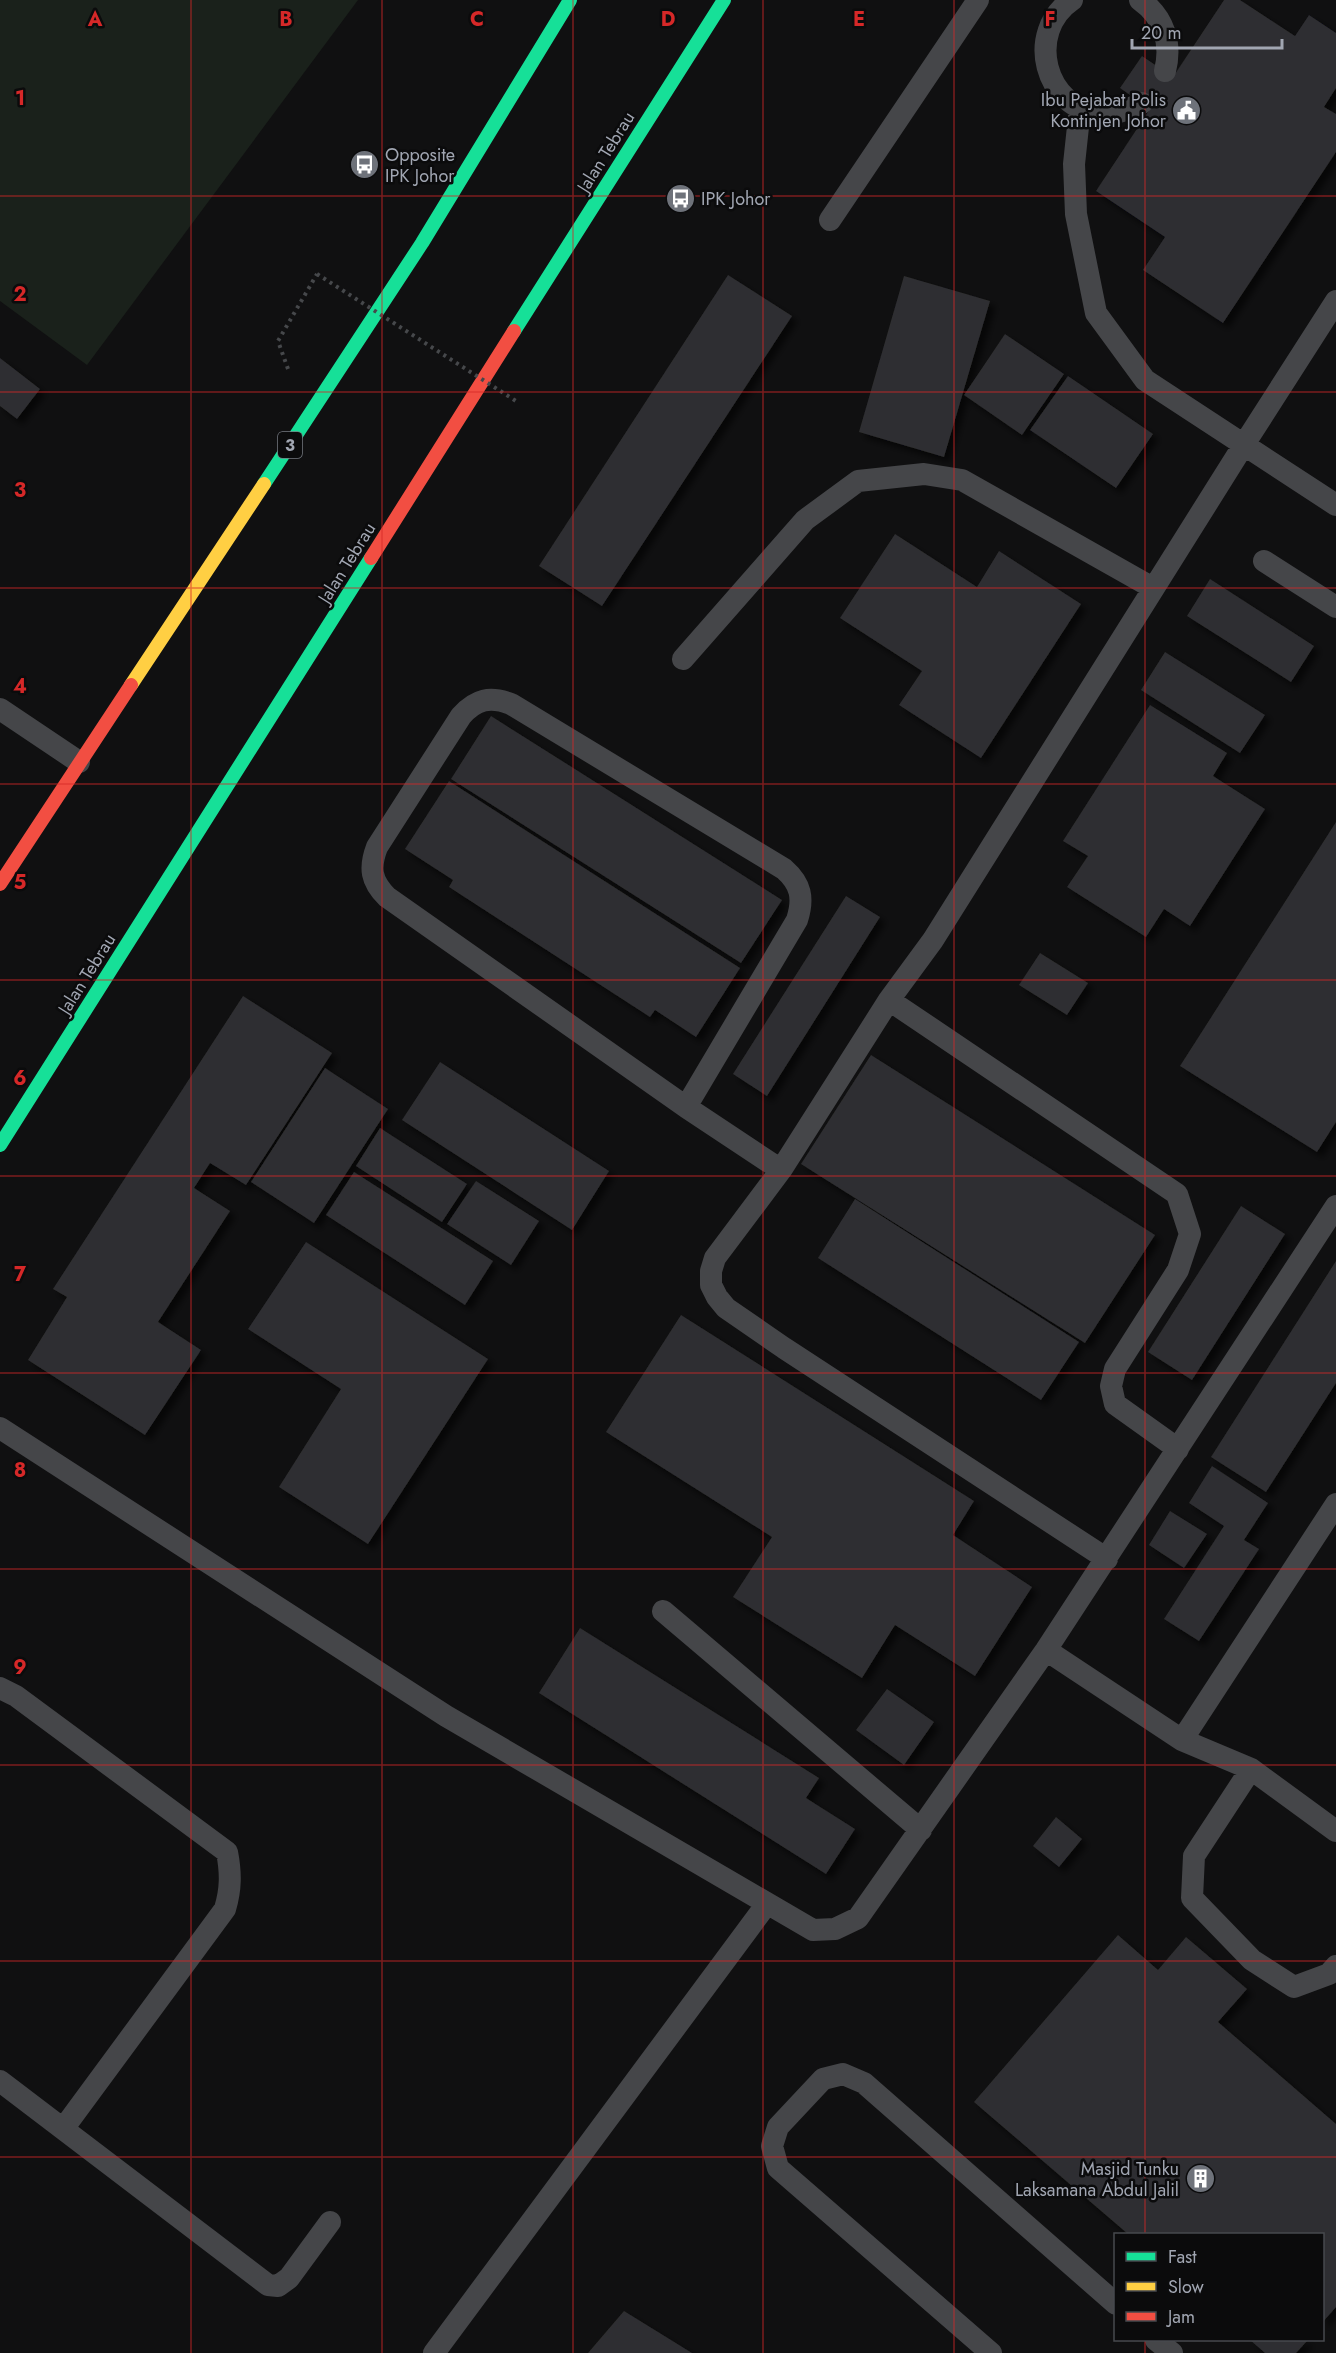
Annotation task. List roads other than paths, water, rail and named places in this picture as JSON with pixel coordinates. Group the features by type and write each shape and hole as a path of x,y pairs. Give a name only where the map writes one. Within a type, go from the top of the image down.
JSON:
{"highway":[{"name":"3","path":"0,884 422,243 570,0"},
{"name":"Jalan Tebrau","path":"0,1145 724,0"}],"lane":[{"path":"830,220 978,0"},
{"path":"1140,0 1158,17 1165,30 1168,58 1165,72"},
{"path":"1058,4 1046,36 1045,64 1058,90 1080,108 1101,114 1122,112 1142,103"},
{"path":"1080,108 1074,164 1076,214 1096,312 1145,380 1336,505"},
{"path":"1107,1559 726,1308 717,1298 711,1285 711,1271 716,1258 781,1170 890,1000 933,940 1336,301"},
{"path":"683,659 805,520 858,481 924,474 962,480 1153,588"},
{"path":"1264,561 1336,607"},
{"path":"686,1107 797,920 802,906 801,892 795,878 784,868 511,704 498,699 484,699 470,705 377,847 372,860 372,874 377,887 387,897 686,1107 781,1170"},
{"path":"0,709 79,762"},
{"path":"890,1000 1177,1194 1190,1234 1179,1270 1115,1370 1111,1386 1115,1404 1178,1449"},
{"path":"0,1428 446,1716 766,1905 813,1930 835,1929 858,1918 1046,1650 1336,1206"},
{"path":"1182,1740 1336,1504"},
{"path":"663,1611 921,1830"},
{"path":"1046,1650 1182,1740 1251,1769 1336,1831"},
{"path":"0,1688 16,1696 226,1852 230,1867 231,1891 225,1909 63,2129"},
{"path":"1251,1769 1194,1856 1192,1898 1251,1960 1294,1987 1329,1974 1336,1966"},
{"path":"434,2353 766,1905"},
{"path":"991,2353 778,2168 772,2146 778,2127 823,2079 843,2074 864,2083 1114,2302"},
{"path":"0,2081 268,2285 278,2286 289,2278 330,2222"},
{"path":"1157,2341 1172,2353"}],"place":[{"name":"Ibu Pejabat Polis Kontinjen Johor","path":"1187,110"},
{"name":"Opposite IPK Johor","path":"364,165"},
{"name":"IPK Johor","path":"680,199"},
{"name":"Masjid Tunku Laksamana Abdul Jalil","path":"1200,2179"}]}
